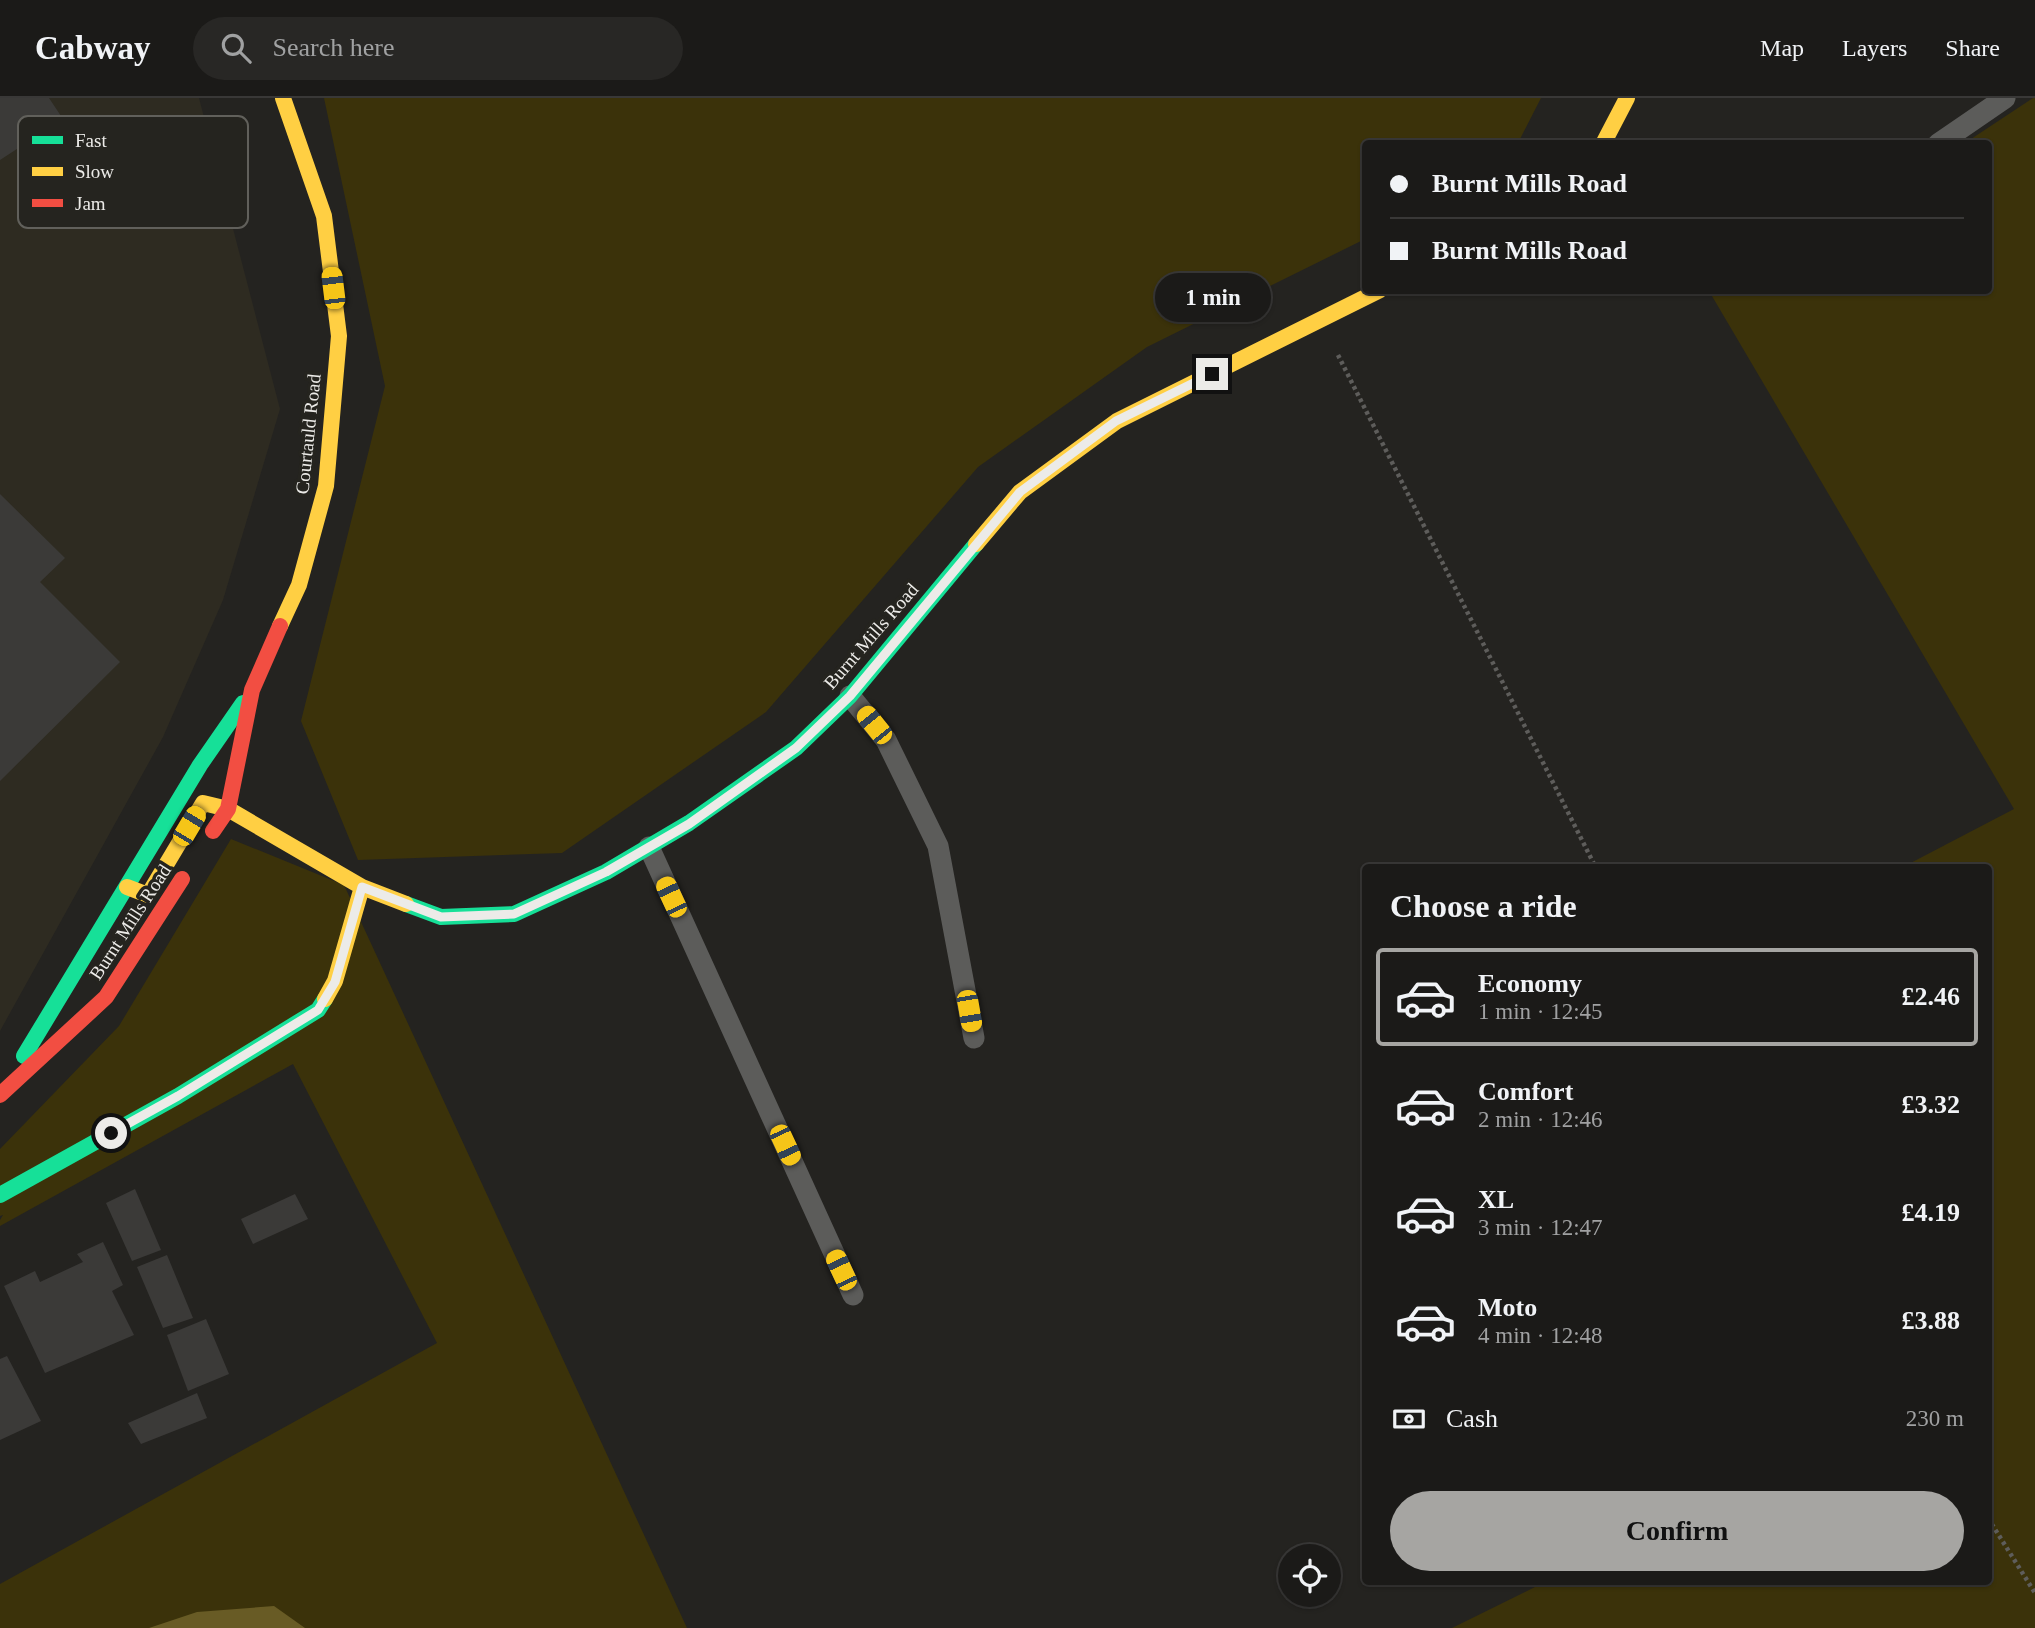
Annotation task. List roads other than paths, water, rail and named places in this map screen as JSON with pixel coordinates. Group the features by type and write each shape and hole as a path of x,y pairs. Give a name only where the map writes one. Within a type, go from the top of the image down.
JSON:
{"street":[{"name":"Courtauld Road","path":"228,808 252,690 299,585 326,486 339,336 324,216 283,98"},
{"path":"1605,140 1627,98"},
{"name":"Burnt Mills Road","path":"228,808 362,887 441,917 514,914 606,872 649,847 729,797 796,748 850,696 1020,492 1116,421 1372,294"},
{"name":"Burnt Mills Road","path":"0,1094 200,765 252,690"},
{"path":"127,887 148,895 203,803 228,808 206,842"},
{"name":"Burnt Mills Road","path":"0,1094 106,997 192,864"},
{"path":"0,1195 178,1096 318,1010 335,982 362,887"}],"lane":[{"path":"1944,140 2006,98"},
{"path":"850,696 886,740 938,846 974,1038"},
{"path":"649,847 852,1295"}]}
